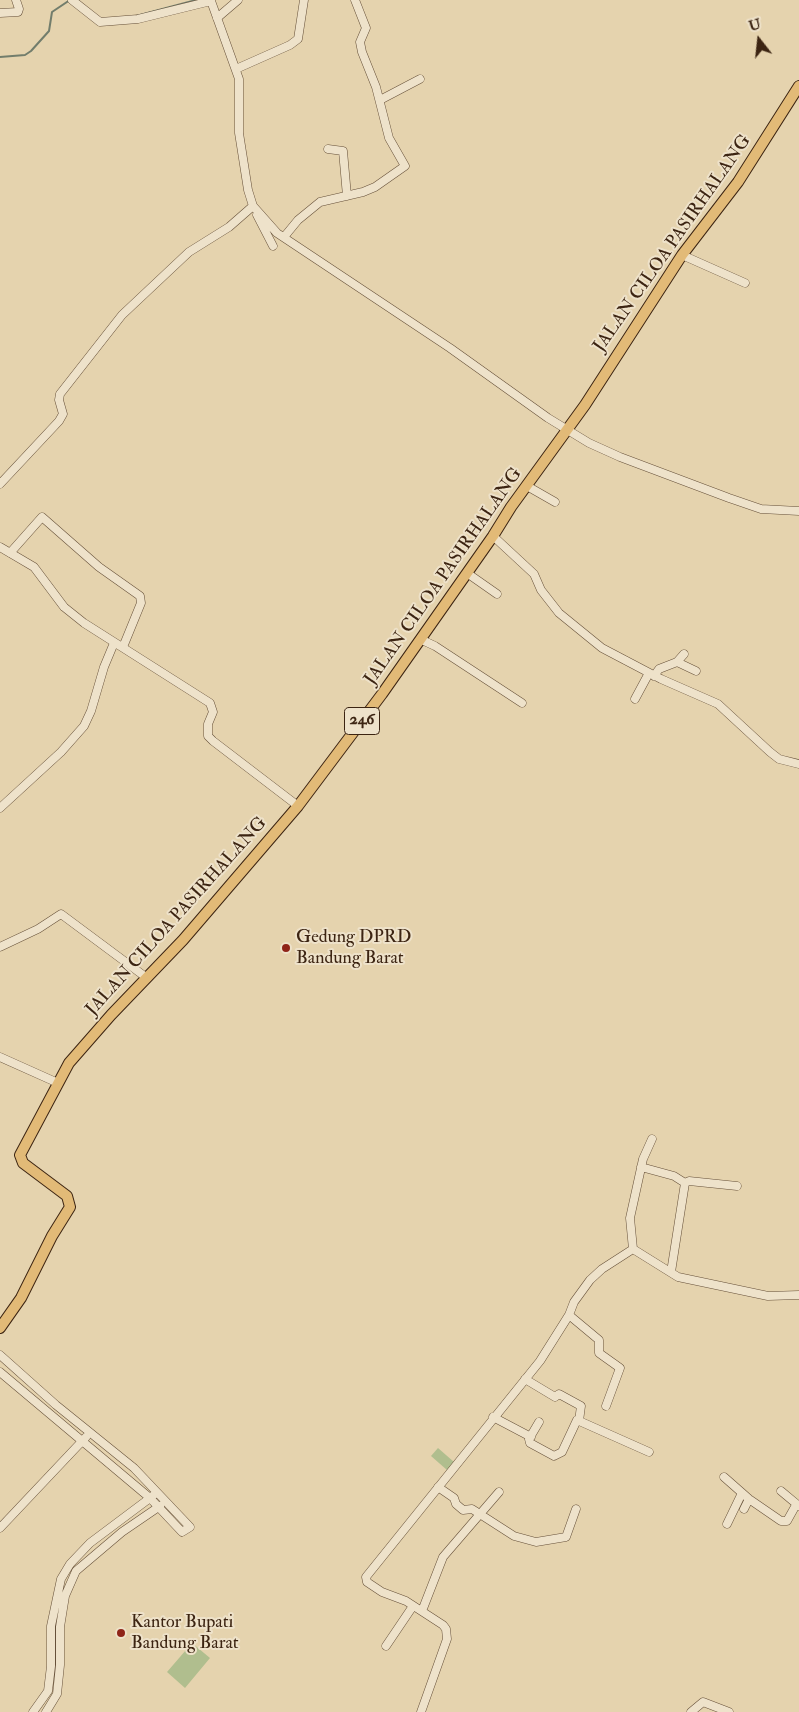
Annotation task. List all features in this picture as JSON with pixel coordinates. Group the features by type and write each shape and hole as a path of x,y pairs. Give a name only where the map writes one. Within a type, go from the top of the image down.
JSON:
{"main road":[{"name":"JALAN CILOA PASIRHALANG","path":"0,1328 21,1298 52,1236 70,1206 67,1196 23,1163 20,1155 69,1063 111,1015 183,940 298,806 422,640 567,430 682,255 738,182 799,86"}],"street":[{"path":"0,13 18,12 16,0"},
{"path":"72,0 100,22 138,19 208,0 212,2 236,69 239,83 241,146 255,209 273,246"},
{"path":"217,18 238,0"},
{"path":"236,69 290,45 298,39 304,0"},
{"path":"284,237 314,205 329,199 347,196 375,187 405,166 389,138 380,100 362,52 360,42 366,28 355,0"},
{"path":"380,100 406,88 420,78"},
{"path":"328,148 343,151 347,196"},
{"path":"255,209 284,237 435,337 567,430 605,451 728,498 761,509 799,511"},
{"path":"0,484 59,421 63,414 58,400 60,394 122,315 189,252 255,209"},
{"path":"682,255 745,283"},
{"path":"527,486 555,502"},
{"path":"10,553 42,517 99,568 140,596 141,602 122,647"},
{"path":"494,536 534,574 541,590 559,614 602,648 651,675 718,704 774,756 799,764"},
{"path":"0,548 37,571 64,607 114,643 210,703 213,712 208,724 208,736 298,806"},
{"path":"468,573 498,594"},
{"path":"422,640 435,646 522,704"},
{"path":"0,808 61,752 84,726 114,643"},
{"path":"635,699 651,675 663,666 677,662 684,654"},
{"path":"677,662 696,671"},
{"path":"0,947 38,929 61,914 147,978"},
{"path":"0,1057 58,1084"},
{"path":"632,1249 630,1218 641,1167 652,1139"},
{"path":"641,1167 674,1176 685,1183"},
{"path":"685,1183 689,1181 737,1186"},
{"path":"671,1272 685,1183"},
{"path":"632,1249 671,1272 692,1280 762,1295 799,1295"},
{"path":"421,1712 447,1638 443,1625 413,1606 382,1592 367,1582 366,1577 525,1379 549,1347 569,1315 574,1302 597,1273 632,1249"},
{"path":"569,1315 599,1340 598,1353 620,1368 606,1406"},
{"path":"0,1355 56,1405 134,1468 153,1495 158,1507 182,1532 190,1526 166,1502 153,1495 0,1372"},
{"path":"525,1379 555,1397 559,1394 581,1406 579,1421 576,1421 562,1452 557,1456 531,1445 529,1439 539,1422"},
{"path":"493,1418 531,1436"},
{"path":"579,1421 649,1452"},
{"path":"0,1528 91,1432"},
{"path":"724,1477 748,1499 785,1521 797,1506 781,1491"},
{"path":"438,1487 454,1498 456,1504 464,1510 468,1508 514,1536 536,1542 566,1537 576,1509"},
{"path":"422,1611 443,1557 499,1492"},
{"path":"727,1524 742,1493"},
{"path":"33,1712 48,1691 51,1666 51,1626 61,1579 70,1564 90,1543 153,1495"},
{"path":"744,1509 748,1499"},
{"path":"46,1712 57,1694 60,1666 60,1627 65,1596 76,1571 101,1548 166,1502"},
{"path":"762,1518 765,1510"},
{"path":"386,1646 413,1606"},
{"path":"692,1712 703,1702 729,1712"}],"green space":[{"path":"438,1448 454,1462 447,1470 431,1456"},
{"path":"192,1643 210,1658 185,1688 167,1672"}],"waterway":[{"path":"0,57 25,55 31,51 49,31 52,12 70,0"},
{"path":"136,16 196,0"}],"place":[{"name":"Gedung DPRD Bandung Barat","path":"286,948"},
{"name":"Kantor Bupati Bandung Barat","path":"121,1633"}]}
